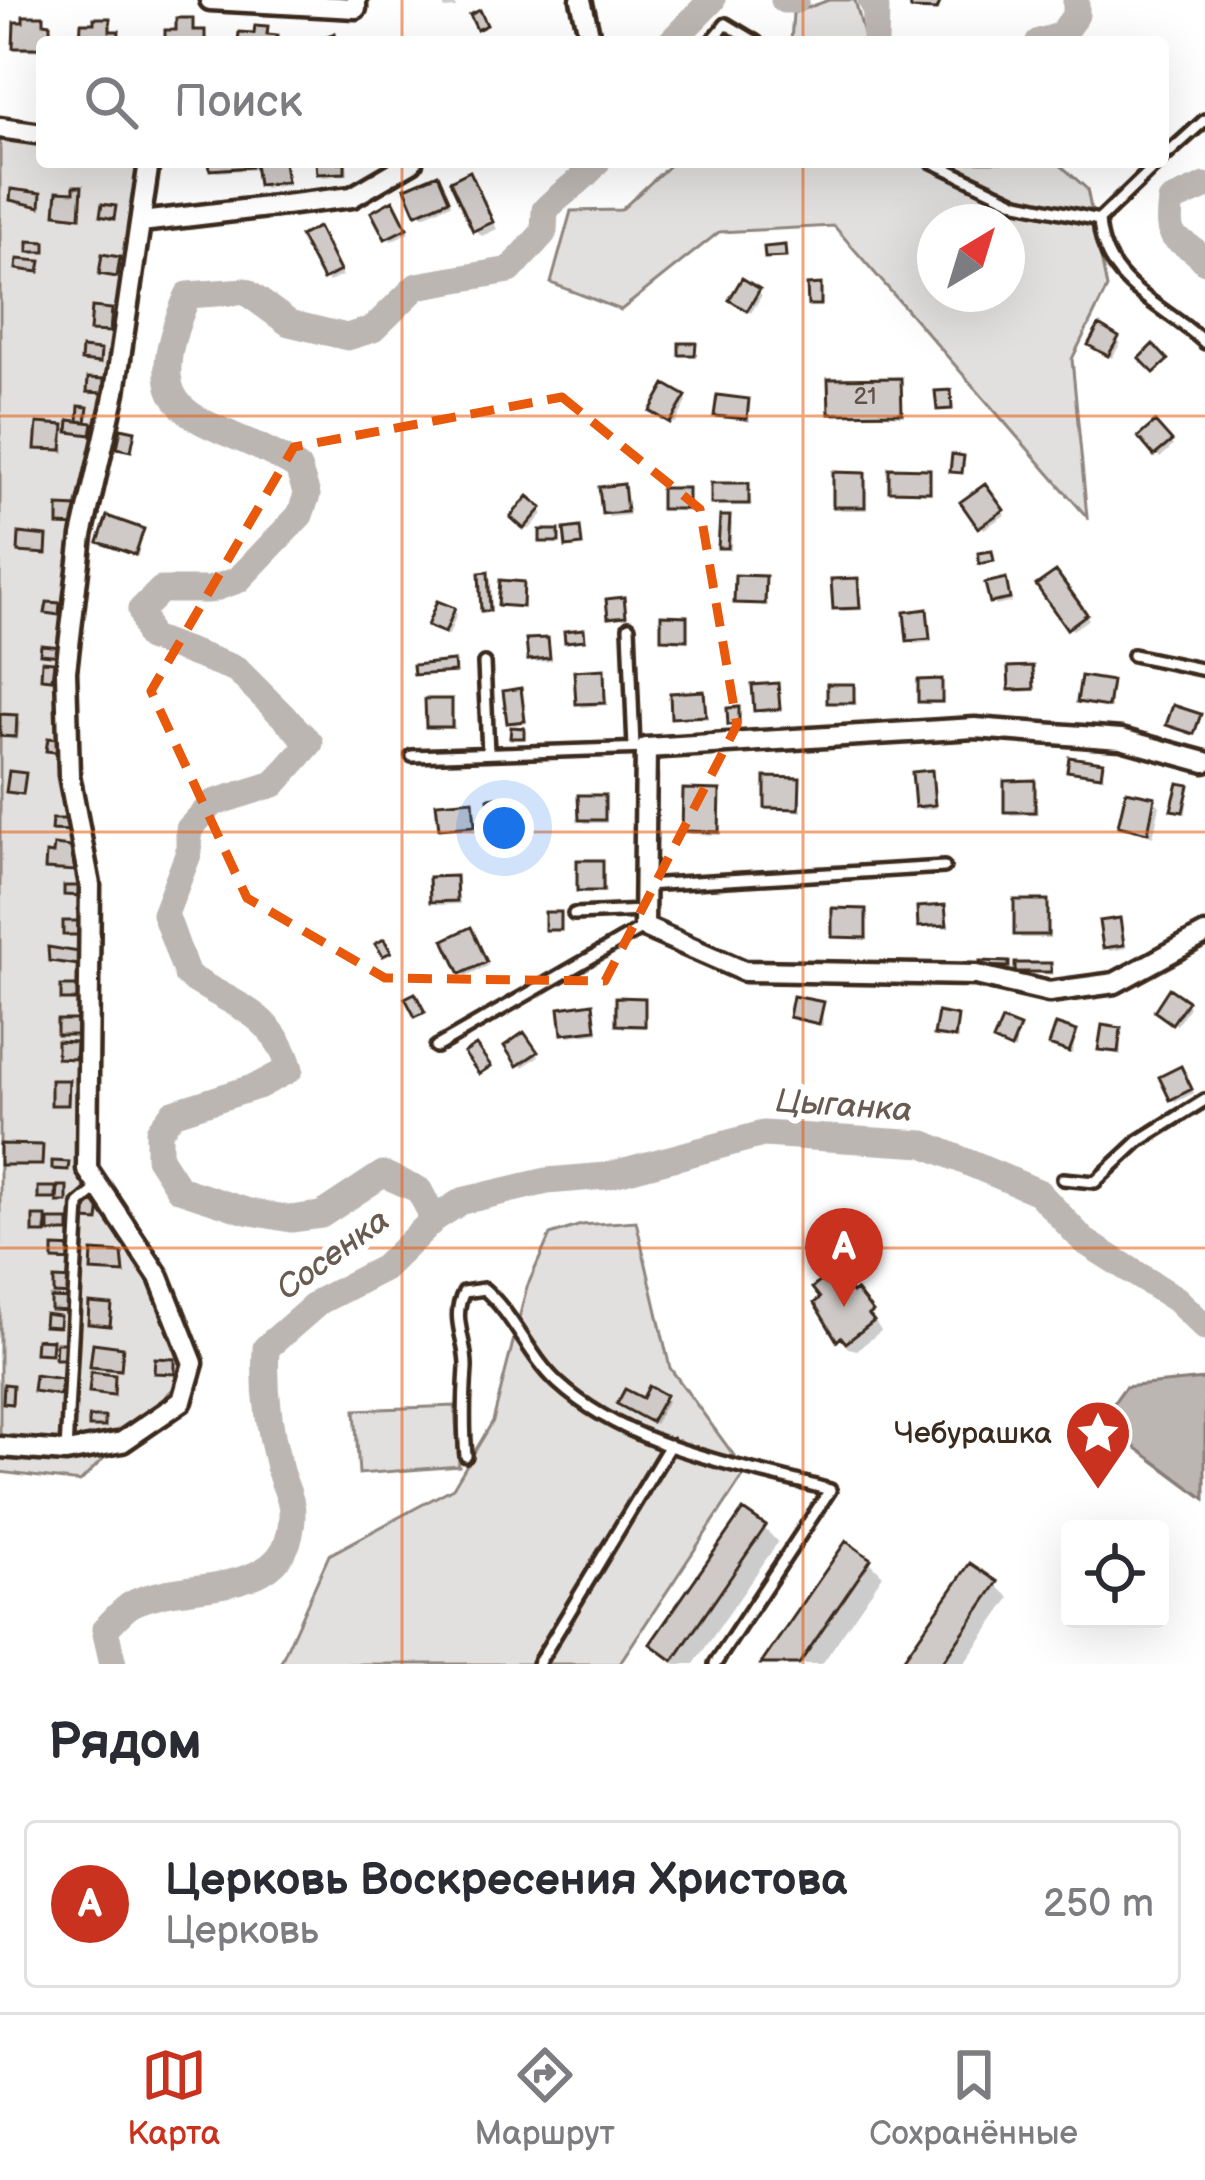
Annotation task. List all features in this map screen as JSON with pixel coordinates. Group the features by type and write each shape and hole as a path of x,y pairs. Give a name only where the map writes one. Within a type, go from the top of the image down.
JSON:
{"street":[{"path":"210,0 356,8 356,0"},
{"path":"581,0 590,36"},
{"path":"0,128 36,133"},
{"path":"0,1447 66,1452 122,1442 182,1400 193,1364 159,1276 87,1169 90,885 69,775 66,670 82,536 115,392 148,168"},
{"path":"141,222 352,197 402,168"},
{"path":"1205,762 1121,739 974,728 640,748 644,919 744,971 976,975 1049,992 1115,983 1205,934"}],"lane":[{"path":"716,36 726,24 746,36"},
{"path":"1169,153 1205,120"},
{"path":"945,168 1018,203 1099,220"},
{"path":"1153,168 1099,220 1100,239 1127,288 1183,322 1205,343"},
{"path":"412,756 640,748 629,627"},
{"path":"1133,655 1205,670"},
{"path":"484,663 488,753"},
{"path":"644,885 944,867"},
{"path":"574,914 644,919"},
{"path":"436,1047 644,919"},
{"path":"1063,1179 1095,1182 1139,1141 1205,1100"},
{"path":"66,1452 79,1204 100,1186"},
{"path":"466,1456 460,1389 466,1364 457,1318 464,1292 475,1289 498,1301 560,1384 605,1420 670,1445 830,1490 715,1664"},
{"path":"538,1664 670,1445"}],"highlighted area":[{"path":"562,397 700,509 737,725 605,981 385,978 247,898 151,691 294,447"}],"shaded area":[{"path":"829,0 855,0 864,36 791,36 793,13"},
{"path":"0,131 36,136 36,168 141,168 130,215 63,722 86,888 76,1172 110,1215 142,1269 183,1379 80,1482 0,1472"},
{"path":"666,168 1064,168 1087,189 1107,288 1072,359 1087,517 834,226 719,232 621,310 551,283 571,211 621,210"},
{"path":"636,1221 670,1368 746,1472 619,1664 280,1664 329,1555 453,1488 493,1421 527,1287 550,1235 581,1225"},
{"path":"1205,1379 1205,1499 1116,1433 1107,1412 1125,1387"},
{"path":"455,1406 459,1466 359,1474 355,1410"}],"building":[{"path":"910,0 941,0 937,10 911,9"},
{"path":"480,10 487,25 477,30 470,15"},
{"path":"23,16 44,16 50,36 36,36 36,48 13,48 14,22 23,22"},
{"path":"94,18 110,18 110,31 119,31 119,36 80,36 81,23 94,23"},
{"path":"176,18 193,18 193,30 205,30 205,36 165,36 165,30 176,30"},
{"path":"255,25 268,26 267,34 278,36 239,36 239,32 254,33"},
{"path":"256,168 285,168 287,182 258,185"},
{"path":"316,168 345,168 345,173 317,174"},
{"path":"470,171 493,222 473,231 450,181"},
{"path":"438,174 449,200 416,214 405,188"},
{"path":"74,186 82,186 80,217 55,214 57,191 74,192"},
{"path":"11,189 41,193 40,207 10,200"},
{"path":"393,200 407,228 385,239 371,212"},
{"path":"102,204 116,206 114,219 100,216"},
{"path":"318,227 340,271 323,280 300,236"},
{"path":"28,241 45,242 45,252 28,252"},
{"path":"785,245 786,257 765,258 764,247"},
{"path":"102,254 120,257 117,277 99,274"},
{"path":"17,259 41,261 39,272 16,269"},
{"path":"742,278 760,289 747,311 729,300"},
{"path":"821,284 821,305 808,305 807,285"},
{"path":"92,307 112,309 110,332 90,331"},
{"path":"1099,325 1119,337 1108,356 1088,345"},
{"path":"679,343 696,343 695,355 679,355"},
{"path":"1153,344 1168,360 1154,373 1139,358"},
{"path":"82,348 101,350 100,363 81,361"},
{"path":"88,378 104,379 103,393 87,392"},
{"path":"901,378 902,413 829,414 828,379"},
{"path":"665,384 686,396 670,423 650,411"},
{"path":"951,390 952,409 937,410 935,391"},
{"path":"717,395 749,399 747,419 714,416"},
{"path":"79,406 88,407 86,422 78,421"},
{"path":"69,420 93,423 91,435 68,432"},
{"path":"1155,422 1172,441 1154,456 1138,437"},
{"path":"37,423 64,425 62,450 35,449"},
{"path":"121,428 135,431 131,451 117,448"},
{"path":"952,454 964,456 962,473 950,472"},
{"path":"889,468 930,469 930,492 889,491"},
{"path":"833,472 865,473 865,507 833,507"},
{"path":"711,483 749,483 749,504 711,504"},
{"path":"624,484 627,512 602,514 599,487"},
{"path":"985,484 1004,510 978,528 960,502"},
{"path":"661,488 688,488 688,509 661,509"},
{"path":"528,496 542,508 524,529 510,517"},
{"path":"58,506 77,507 76,526 58,525"},
{"path":"107,516 144,529 135,555 98,542"},
{"path":"720,516 730,516 728,548 718,548"},
{"path":"580,527 582,545 566,547 564,529"},
{"path":"540,530 559,530 559,542 540,542"},
{"path":"19,533 47,536 46,554 18,552"},
{"path":"992,551 994,561 979,564 978,553"},
{"path":"1056,571 1087,614 1067,629 1036,585"},
{"path":"488,572 490,611 481,611 479,573"},
{"path":"735,575 766,576 765,604 734,603"},
{"path":"858,578 860,608 833,609 831,579"},
{"path":"1006,578 1010,599 990,603 985,583"},
{"path":"500,580 524,582 523,607 498,605"},
{"path":"624,597 626,616 608,618 606,599"},
{"path":"437,601 455,608 445,633 427,626"},
{"path":"47,602 60,603 59,615 45,613"},
{"path":"927,609 930,639 907,641 904,612"},
{"path":"661,615 687,616 687,640 661,639"},
{"path":"584,629 585,640 565,642 564,631"},
{"path":"548,638 550,658 528,660 526,639"},
{"path":"41,645 63,647 63,656 40,654"},
{"path":"42,661 54,662 52,679 41,678"},
{"path":"454,661 455,672 414,675 413,665"},
{"path":"1033,666 1034,689 1009,690 1008,667"},
{"path":"604,669 605,703 576,704 574,671"},
{"path":"1081,676 1112,681 1108,707 1077,702"},
{"path":"942,679 942,702 918,702 918,680"},
{"path":"778,683 780,709 754,711 752,685"},
{"path":"827,684 854,684 854,703 827,703"},
{"path":"521,688 525,721 507,723 503,691"},
{"path":"704,691 706,716 671,718 670,693"},
{"path":"425,699 452,699 452,727 426,727"},
{"path":"1173,705 1201,714 1194,734 1166,725"},
{"path":"739,707 739,724 728,725 727,708"},
{"path":"0,714 17,715 16,737 0,736"},
{"path":"511,727 524,728 524,738 510,738"},
{"path":"48,738 66,740 64,753 46,751"},
{"path":"1069,757 1103,762 1101,776 1067,771"},
{"path":"932,770 935,805 915,807 912,772"},
{"path":"9,771 26,773 23,794 6,792"},
{"path":"765,777 800,778 799,809 765,808"},
{"path":"1035,780 1035,812 1004,812 1004,781"},
{"path":"1178,783 1189,785 1183,812 1171,810"},
{"path":"683,789 720,790 719,832 682,831"},
{"path":"1126,791 1155,797 1148,833 1118,826"},
{"path":"578,795 605,795 605,820 579,820"},
{"path":"496,797 499,834 491,835 488,798"},
{"path":"473,800 475,826 439,829 436,803"},
{"path":"52,819 72,819 72,831 51,830"},
{"path":"54,845 71,847 75,871 45,869 46,853 53,854"},
{"path":"577,860 603,860 603,891 577,891"},
{"path":"456,876 457,901 430,902 429,877"},
{"path":"64,886 81,886 81,896 64,895"},
{"path":"1014,900 1048,900 1048,935 1014,935"},
{"path":"945,905 947,925 918,927 917,907"},
{"path":"832,908 866,909 866,938 832,937"},
{"path":"545,912 561,912 561,930 545,930"},
{"path":"1120,918 1124,945 1103,948 1099,921"},
{"path":"63,921 79,921 78,935 63,935"},
{"path":"471,927 487,962 460,974 444,940"},
{"path":"384,939 391,952 383,956 375,944"},
{"path":"48,947 79,952 79,965 49,961"},
{"path":"980,961 1009,962 1009,967 980,966"},
{"path":"1015,963 1051,963 1051,972 1015,972"},
{"path":"61,986 82,986 82,1000 61,1000"},
{"path":"1169,988 1188,1001 1172,1024 1154,1011"},
{"path":"415,993 425,1012 415,1017 405,998"},
{"path":"793,996 824,1002 819,1024 789,1017"},
{"path":"616,997 645,998 645,1026 616,1025"},
{"path":"593,1003 596,1030 562,1034 559,1008"},
{"path":"938,1012 958,1016 955,1038 934,1035"},
{"path":"57,1020 78,1020 78,1035 57,1035"},
{"path":"1002,1020 1020,1027 1011,1049 993,1041"},
{"path":"1056,1024 1077,1031 1069,1052 1049,1045"},
{"path":"1102,1025 1121,1028 1118,1052 1098,1050"},
{"path":"524,1032 538,1052 517,1066 504,1046"},
{"path":"57,1041 76,1042 75,1059 57,1058"},
{"path":"476,1045 491,1066 479,1074 464,1053"},
{"path":"1181,1066 1192,1089 1170,1100 1159,1077"},
{"path":"51,1080 69,1080 68,1105 51,1105"},
{"path":"0,1144 43,1145 42,1165 0,1165"},
{"path":"52,1161 69,1162 68,1170 52,1169"},
{"path":"58,1186 67,1186 67,1202 57,1202"},
{"path":"38,1187 56,1187 56,1199 38,1199"},
{"path":"87,1201 100,1203 98,1221 85,1220"},
{"path":"33,1216 46,1216 46,1233 33,1233"},
{"path":"49,1220 69,1220 69,1232 49,1232"},
{"path":"53,1247 76,1248 75,1261 53,1260"},
{"path":"92,1251 122,1253 124,1273 91,1271"},
{"path":"828,1275 836,1285 842,1280 852,1293 856,1290 873,1312 869,1315 874,1321 846,1343 841,1337 837,1341 814,1303 820,1298 812,1288"},
{"path":"54,1279 73,1280 73,1295 54,1294"},
{"path":"51,1298 71,1299 70,1311 51,1310"},
{"path":"89,1303 112,1305 110,1326 88,1324"},
{"path":"45,1314 60,1316 59,1327 44,1326"},
{"path":"67,1336 71,1337 70,1359 55,1359 56,1343 66,1343"},
{"path":"36,1339 52,1340 51,1354 35,1353"},
{"path":"93,1343 123,1347 121,1370 90,1367"},
{"path":"155,1358 175,1359 175,1374 154,1373"},
{"path":"91,1372 115,1375 114,1395 89,1392"},
{"path":"35,1375 62,1379 60,1395 33,1391"},
{"path":"4,1384 13,1385 12,1404 3,1403"},
{"path":"649,1386 666,1395 651,1422 617,1404 625,1389 643,1398"},
{"path":"89,1417 105,1417 105,1427 89,1427"},
{"path":"743,1510 766,1526 673,1661 650,1644"},
{"path":"846,1541 871,1559 799,1664 761,1664"},
{"path":"970,1563 998,1582 941,1664 900,1664"}],"waterway":[{"name":"Сосенка","path":"677,36 712,0"},
{"name":"Сосенка","path":"784,0 796,0"},
{"name":"Сосенка","path":"871,0 876,9 875,36"},
{"name":"Сосенка","path":"1060,36 1076,15 1076,0"},
{"name":"Сосенка","path":"113,1664 105,1629 132,1604 256,1575 275,1562 288,1542 292,1512 270,1423 266,1348 320,1301 384,1268 434,1219 419,1190 383,1174 321,1215 291,1219 246,1211 179,1189 159,1158 159,1131 173,1113 258,1086 290,1069 283,1049 262,1022 187,975 165,914 189,852 189,829 213,803 274,784 310,743 236,669 149,637 141,610 161,590 209,590 238,580 300,515 307,495 298,468 188,413 174,396 168,373 172,340 188,295 245,291 289,323 347,337 373,329 417,286 510,270 544,232 545,210 591,168"},
{"name":"Сосенка","path":"1205,186 1171,201 1169,217 1176,239 1205,261"},
{"name":"Цыганка","path":"434,1219 462,1201 547,1181 606,1176 763,1134 924,1144 1038,1192 1084,1241 1176,1299 1205,1327"}],"place":[{"name":"Церковь Воскресения Христова","path":"844,1307"},
{"name":"Чебурашка","path":"1098,1492"}]}
